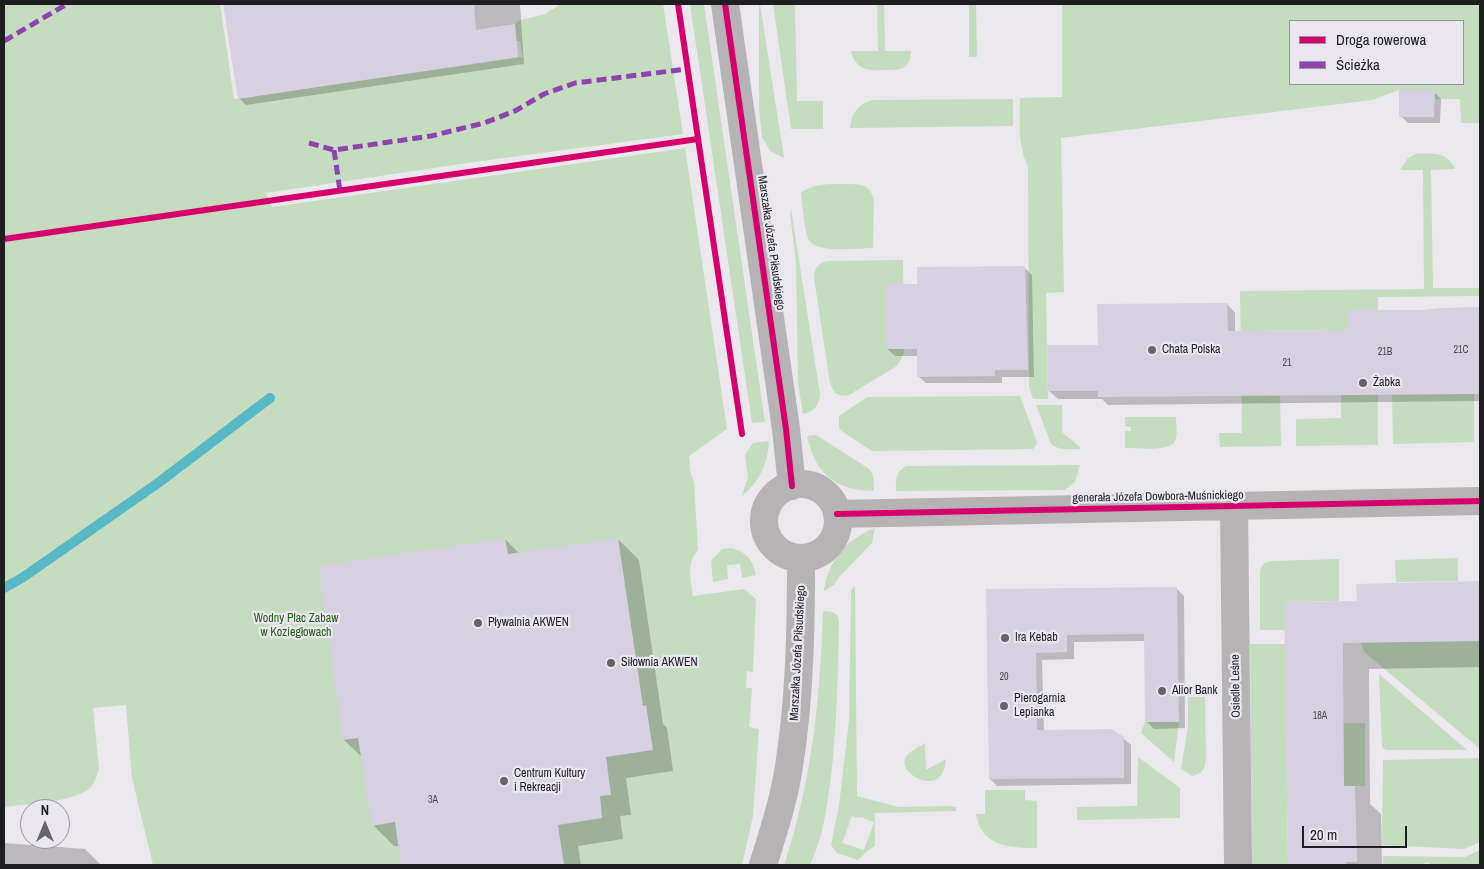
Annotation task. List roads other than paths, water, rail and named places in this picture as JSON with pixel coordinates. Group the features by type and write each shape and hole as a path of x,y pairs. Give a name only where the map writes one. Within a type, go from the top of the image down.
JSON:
{"street":[{"name":"Marszałka Józefa Piłsudskiego","path":"725,4 786,428 792,486"},
{"path":"800,484 817,488 830,498 837,514 838,524 831,542 817,555 801,558 785,555 775,549 768,539 764,528 764,517 769,503 779,492 800,484"},
{"name":"generała Józefa Dowbora-Muśnickiego","path":"837,514 1480,501"},
{"name":"Osiedle Leśne","path":"1234,507 1238,860"},
{"name":"Marszałka Józefa Piłsudskiego","path":"763,865 789,768 796,720 800,672 801,558"}],"waterway":[{"path":"4,588 22,578 158,483 270,398"}],"place":[{"name":"Chata Polska","path":"1152,350"},
{"name":"Żabka","path":"1363,383"},
{"name":"Pływalnia AKWEN","path":"478,623"},
{"name":"Ira Kebab","path":"1005,638"},
{"name":"Siłownia AKWEN","path":"611,663"},
{"name":"Alior Bank","path":"1162,691"},
{"name":"Pierogarnia Lepianka","path":"1004,706"},
{"name":"Centrum Kultury i Rekreacji","path":"504,781"}],"park label":[{"name":"Wodny Plac Zabaw w Koziegłowach","path":"296,626"}]}
